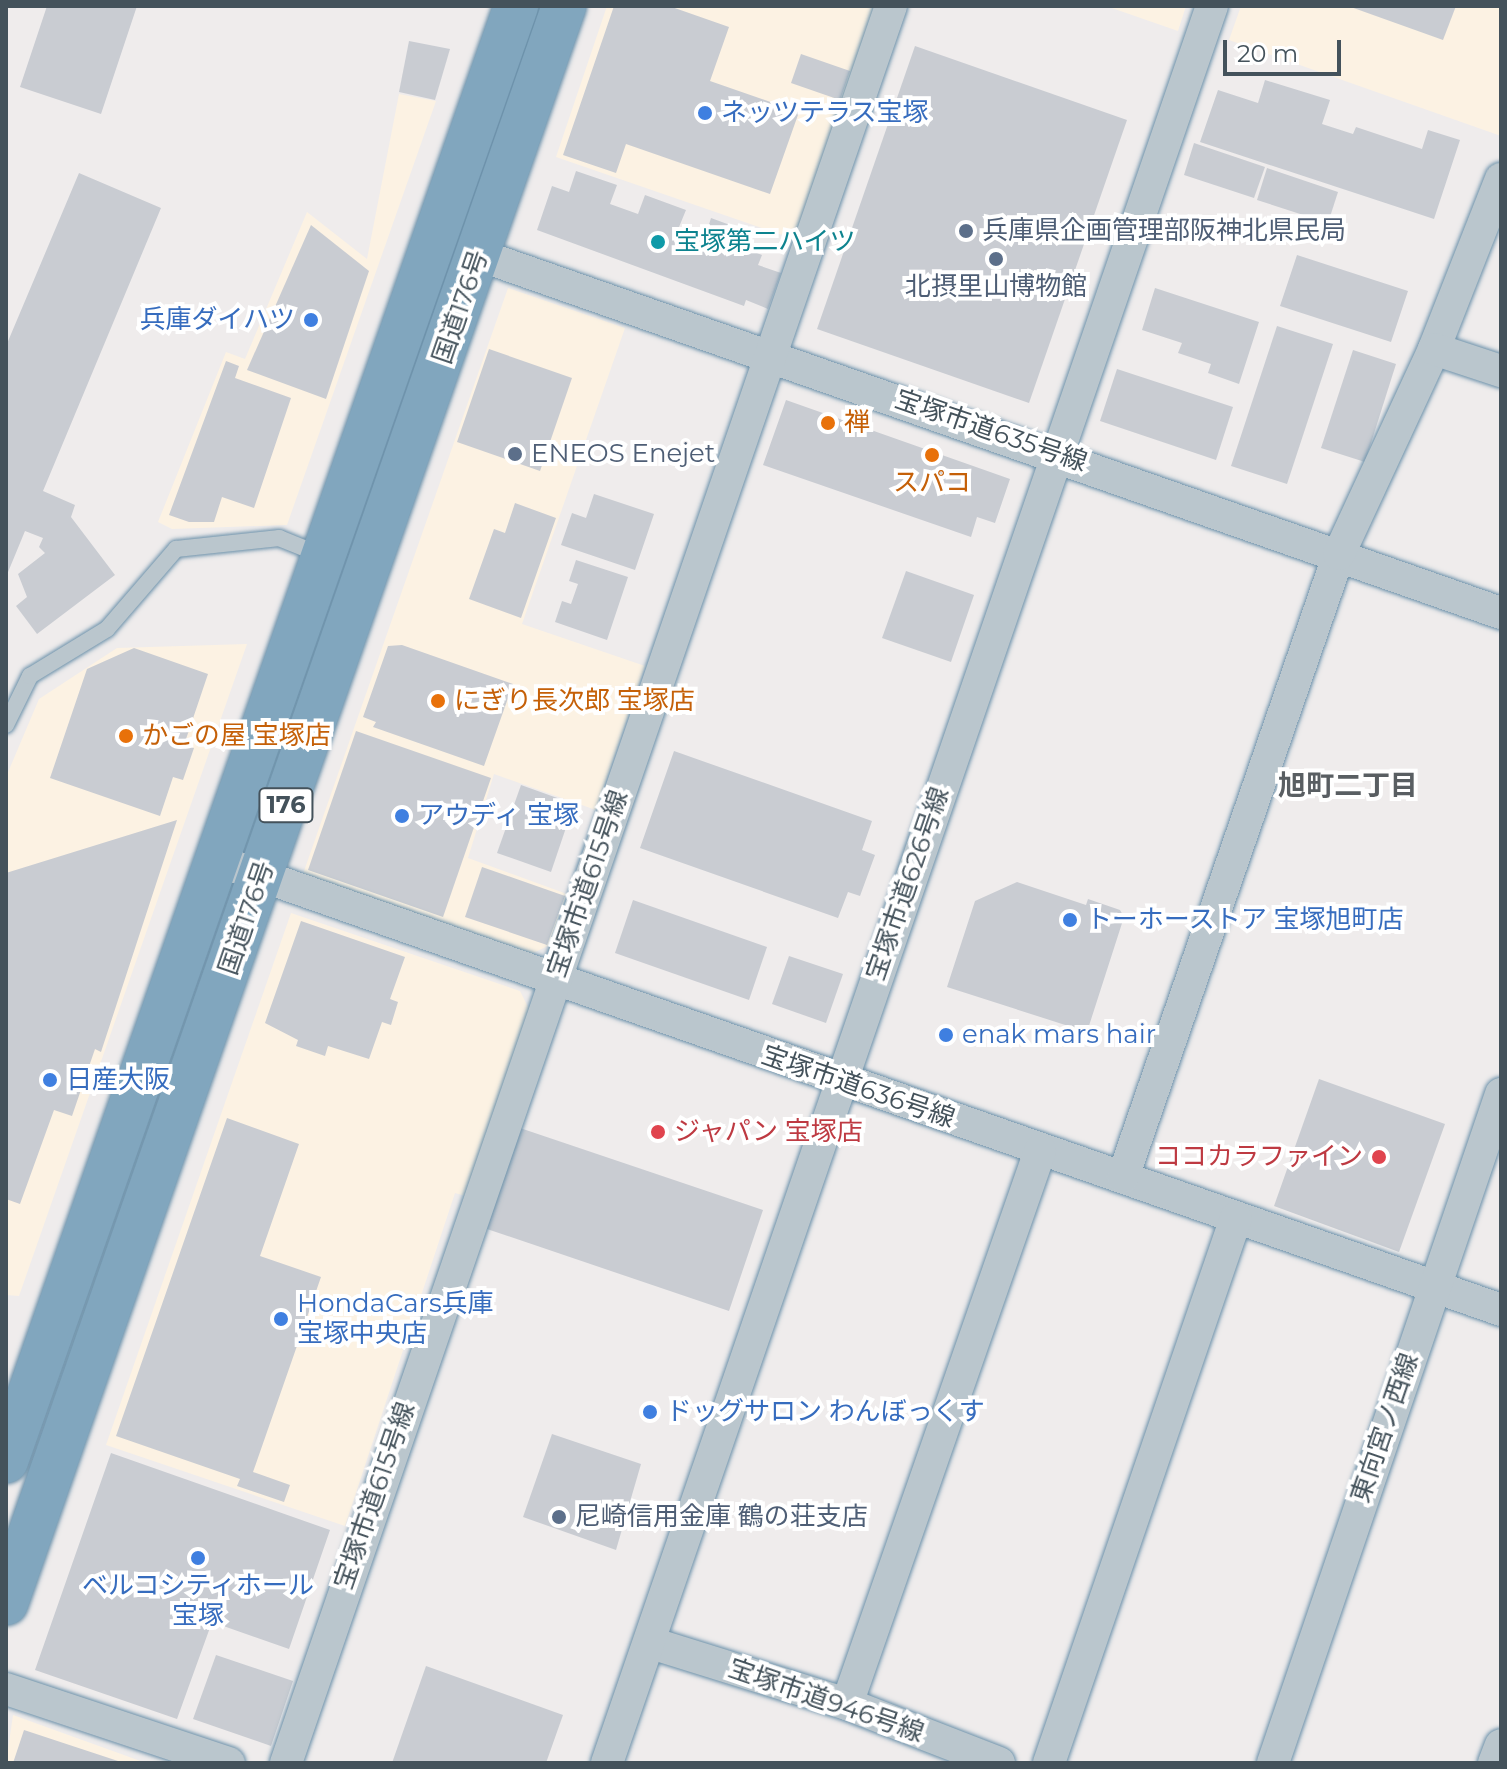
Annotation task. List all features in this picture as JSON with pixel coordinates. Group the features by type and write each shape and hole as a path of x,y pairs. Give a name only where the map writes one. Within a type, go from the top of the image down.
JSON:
{"highway":[{"name":"国道176号","path":"9,1443 325,556 516,6"},
{"name":"国道176号","path":"6,1603 564,6"}],"street":[{"name":"宝塚市道615号線","path":"286,1763 891,6"},
{"name":"宝塚市道626号線","path":"607,1763 651,1643 1054,453 1212,6"},
{"path":"1123,1177 1339,554 1493,221 1501,179"},
{"name":"宝塚市道635号線","path":"479,255 1054,453 1501,613"},
{"path":"1434,349 1501,371"},
{"name":"宝塚市道636号線","path":"217,860 555,983 1501,1310"},
{"name":"東向宮ノ西線","path":"1273,1763 1433,1287 1499,1104"},
{"path":"847,1704 1040,1151"},
{"path":"1049,1763 1236,1218"},
{"name":"宝塚市道946号線","path":"651,1643 847,1704 999,1763"},
{"path":"6,1689 229,1763"},
{"path":"1494,1763 1501,1745"}],"lane":[{"path":"6,725 30,676 107,629 176,549 279,538 325,556"}],"shaded area":[{"name":"ネッツテラス宝塚","path":"607,6 877,6 794,239 556,157"},
{"path":"1106,6 1186,6 1178,31"},
{"path":"1241,6 1501,6 1501,136 1229,40"},
{"path":"399,94 436,101 287,525 172,529 158,522 226,352 245,359 307,212 367,259"},
{"path":"508,288 625,328 522,624 645,666 596,810 494,774 468,858 567,894 548,946 531,954 303,874"},
{"path":"247,644 19,1296 6,1295 6,777 39,699 117,648"},
{"name":"HondaCars兵庫 宝塚中央店","path":"291,913 520,991 530,1011 465,1196 455,1193 345,1526 106,1445"},
{"path":"13,1715 146,1763 6,1763"}],"building":[{"path":"47,6 137,6 101,114 20,87"},
{"path":"614,6 669,6 729,27 710,81 799,112 770,194 626,144 616,173 563,155"},
{"path":"1348,6 1456,6 1443,40"},
{"path":"409,41 450,49 435,100 399,92"},
{"path":"915,46 1127,120 1029,403 817,329"},
{"path":"801,54 850,71 840,100 791,83"},
{"path":"1265,80 1330,100 1322,124 1353,134 1356,127 1422,149 1428,130 1460,140 1434,219 1200,142 1218,90 1258,103"},
{"path":"1194,143 1265,167 1254,198 1184,175"},
{"path":"1267,168 1338,192 1328,223 1257,200"},
{"name":"宝塚第二ハイツ","path":"576,171 617,185 610,204 638,214 645,195 686,210 679,227 705,237 711,218 749,232 744,248 762,255 758,265 781,273 768,309 746,300 744,306 537,230 552,186 569,192"},
{"path":"79,173 161,208 43,491 75,505 71,517 115,575 37,634 16,606 27,597 18,574 45,553 39,547 43,538 25,531 6,577 6,346"},
{"name":"兵庫ダイハツ","path":"311,225 369,271 326,399 247,370"},
{"path":"1297,255 1408,291 1391,342 1280,306"},
{"path":"1155,288 1259,322 1239,384 1208,373 1211,364 1178,353 1182,343 1142,330"},
{"path":"1277,326 1333,344 1287,484 1231,466"},
{"path":"489,349 572,378 540,471 457,442"},
{"path":"1353,350 1396,364 1365,462 1321,448"},
{"path":"226,361 239,366 235,378 291,398 254,508 222,497 214,522 189,522 169,515"},
{"path":"1117,369 1233,407 1216,460 1100,421"},
{"path":"786,400 1010,479 995,523 977,517 971,537 763,465"},
{"path":"594,494 654,514 635,570 561,545 572,513 586,518"},
{"path":"515,503 556,518 521,618 469,599 494,529 505,533"},
{"path":"576,560 628,577 607,640 555,622 562,601 571,604 578,584 569,581"},
{"path":"906,571 974,595 951,662 882,638"},
{"name":"にぎり長次郎 宝塚店","path":"402,645 513,684 484,766 373,727 376,722 363,717 388,646"},
{"name":"かごの屋 宝塚店","path":"134,648 208,674 184,745 194,748 183,780 173,777 160,816 50,778 87,669"},
{"name":"アウディ 宝塚","path":"356,731 491,778 443,917 308,870"},
{"path":"674,751 872,821 862,850 875,855 860,896 848,892 838,918 640,848"},
{"path":"521,785 574,804 551,872 497,853"},
{"name":"日産大阪","path":"177,820 101,1052 95,1049 72,1116 54,1110 20,1204 6,1199 6,873"},
{"path":"482,867 565,896 547,945 465,917"},
{"path":"1017,882 1086,905 1088,899 1120,910 1124,917 1087,1032 947,987 975,901"},
{"path":"633,900 767,947 749,1000 615,953"},
{"path":"301,921 405,957 390,999 398,1002 391,1025 382,1022 369,1059 328,1046 325,1056 296,1046 298,1040 265,1023"},
{"path":"789,956 843,974 826,1023 772,1004"},
{"path":"1319,1079 1445,1124 1399,1252 1274,1206"},
{"path":"227,1118 299,1144 260,1256 321,1277 253,1472 290,1485 284,1502 237,1486 240,1479 116,1436"},
{"path":"520,1128 763,1210 729,1311 487,1229"},
{"path":"552,1434 641,1464 616,1550 523,1517"},
{"name":"ベルコシティホール 宝塚","path":"111,1453 330,1530 289,1649 212,1622 177,1719 35,1670"},
{"path":"216,1655 293,1681 271,1746 193,1719"},
{"path":"426,1666 563,1715 546,1763 392,1763"},
{"path":"24,1730 121,1762 13,1763"}],"place":[{"name":"ネッツテラス宝塚","path":"705,113"},
{"name":"兵庫県企画管理部阪神北県民局","path":"966,231"},
{"name":"宝塚第二ハイツ","path":"658,242"},
{"name":"北摂里山博物館","path":"996,259"},
{"name":"兵庫ダイハツ","path":"311,320"},
{"name":"禅","path":"828,423"},
{"name":"ENEOS Enejet","path":"515,454"},
{"name":"スパコ","path":"932,455"},
{"name":"にぎり長次郎 宝塚店","path":"438,701"},
{"name":"かごの屋 宝塚店","path":"126,736"},
{"name":"アウディ 宝塚","path":"402,816"},
{"name":"トーホーストア 宝塚旭町店","path":"1070,920"},
{"name":"enak mars hair","path":"946,1035"},
{"name":"日産大阪","path":"50,1080"},
{"name":"ジャパン 宝塚店","path":"658,1132"},
{"name":"ココカラファイン","path":"1379,1157"},
{"name":"HondaCars兵庫 宝塚中央店","path":"281,1319"},
{"name":"ドッグサロン わんぼっくす","path":"650,1412"},
{"name":"尼崎信用金庫 鶴の荘支店","path":"559,1517"},
{"name":"ベルコシティホール 宝塚","path":"198,1558"}],"district":[{"name":"旭町二丁目","path":"1348,785"}]}
